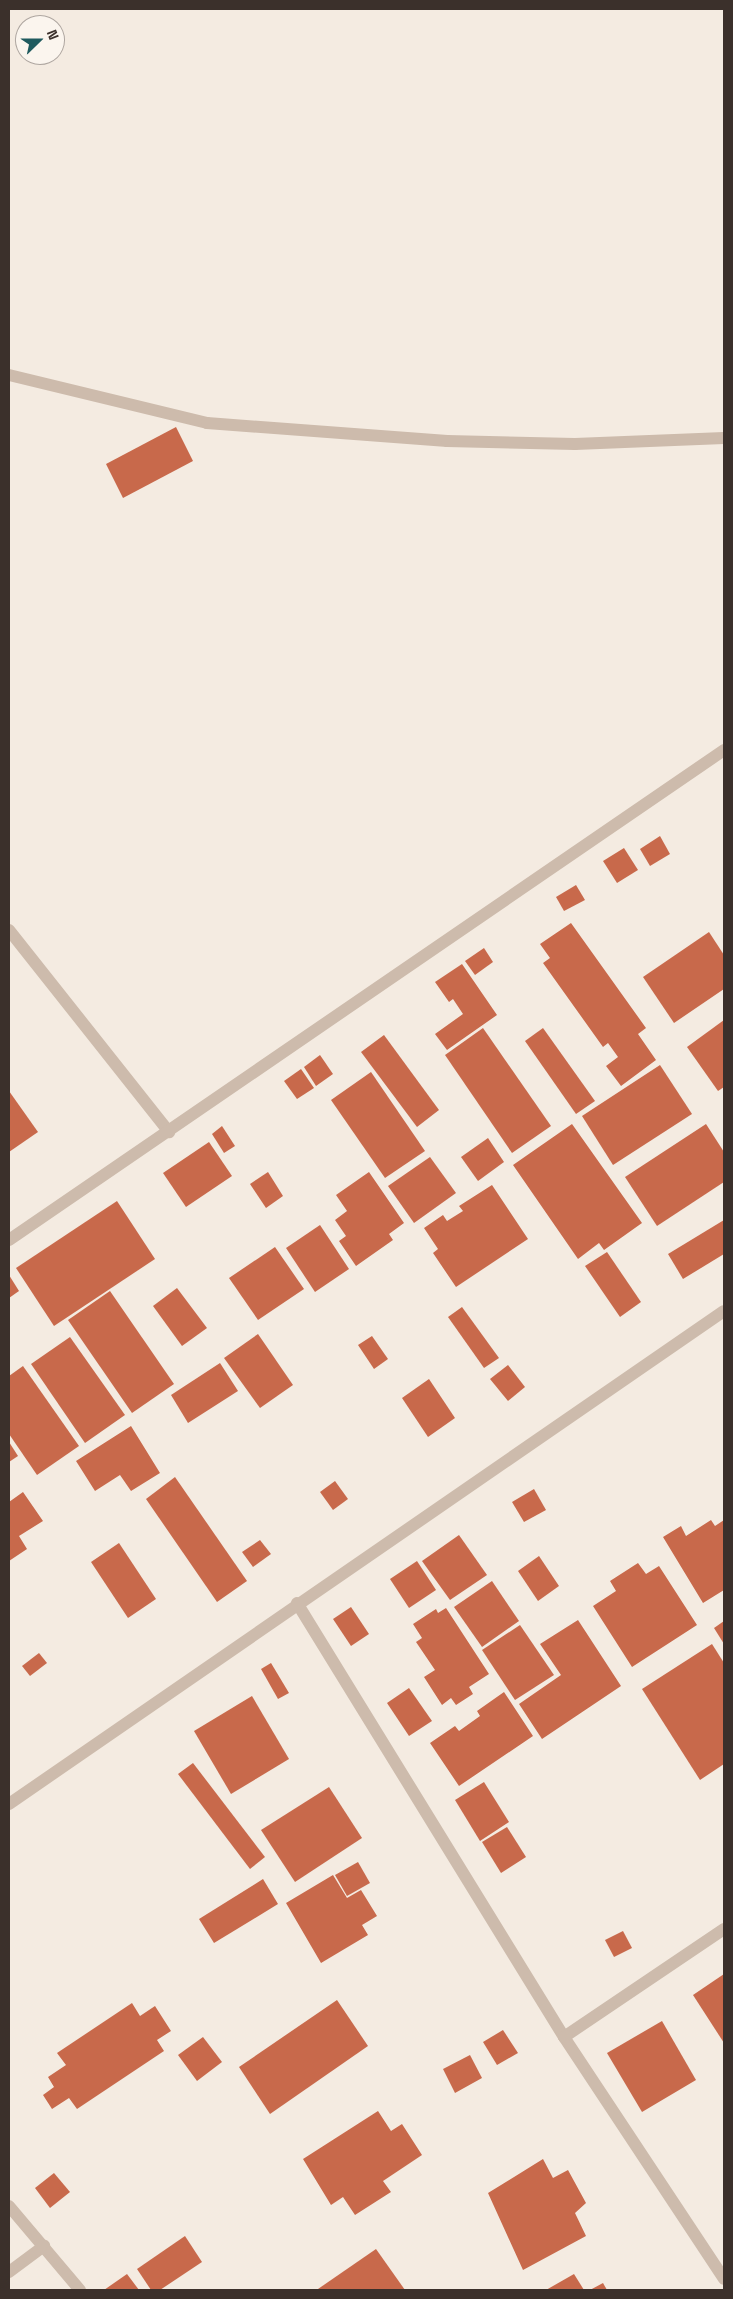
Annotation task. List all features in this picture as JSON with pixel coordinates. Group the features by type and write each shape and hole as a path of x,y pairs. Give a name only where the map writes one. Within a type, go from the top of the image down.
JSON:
{"street":[{"path":"9,375 207,422 447,441 575,444 724,438"},
{"path":"9,1240 724,750"},
{"path":"9,930 169,1132"},
{"path":"9,1804 297,1603 724,1311"},
{"path":"297,1603 564,2037 724,2280"},
{"path":"564,2037 724,1929"},
{"path":"9,2206 80,2290"},
{"path":"9,2272 44,2246"}],"building":[{"path":"176,427 193,461 123,498 106,464"},
{"path":"660,836 670,854 650,866 640,849"},
{"path":"624,848 638,870 617,883 603,861"},
{"path":"576,885 585,900 564,911 556,897"},
{"path":"571,923 646,1028 638,1034 656,1060 621,1086 606,1066 618,1057 608,1043 603,1047 543,963 550,958 540,944"},
{"path":"709,932 724,955 724,989 674,1023 643,977"},
{"path":"484,948 493,962 475,975 465,961"},
{"path":"462,964 497,1015 447,1050 435,1034 463,1014 453,999 449,1002 435,982"},
{"path":"724,1020 724,1087 718,1091 687,1047"},
{"path":"483,1028 551,1126 512,1153 445,1055"},
{"path":"543,1028 595,1101 576,1114 525,1041"},
{"path":"384,1035 439,1110 417,1127 361,1052"},
{"path":"320,1055 333,1074 316,1086 304,1067"},
{"path":"660,1065 692,1114 613,1165 582,1116"},
{"path":"301,1069 314,1088 297,1099 284,1081"},
{"path":"371,1072 425,1151 385,1178 331,1100"},
{"path":"9,1091 38,1132 9,1152"},
{"path":"572,1124 642,1223 604,1250 599,1243 578,1259 513,1165"},
{"path":"706,1124 724,1152 724,1182 657,1226 625,1177"},
{"path":"222,1126 235,1146 224,1153 212,1134"},
{"path":"488,1138 504,1162 478,1181 461,1157"},
{"path":"209,1142 232,1176 186,1207 163,1173"},
{"path":"430,1157 456,1193 414,1223 388,1186"},
{"path":"268,1172 283,1196 266,1208 250,1184"},
{"path":"369,1172 404,1223 389,1234 393,1240 356,1266 339,1241 346,1236 335,1220 347,1211 336,1195"},
{"path":"492,1185 528,1239 456,1287 433,1253 438,1249 424,1228 443,1215 447,1221 463,1211 459,1206"},
{"path":"117,1201 155,1259 54,1326 16,1268"},
{"path":"724,1220 724,1254 683,1279 668,1254"},
{"path":"320,1225 349,1269 315,1292 286,1248"},
{"path":"275,1247 304,1289 258,1320 229,1278"},
{"path":"607,1252 641,1302 620,1317 585,1266"},
{"path":"9,1275 19,1291 9,1298"},
{"path":"177,1288 207,1328 182,1346 153,1306"},
{"path":"110,1291 174,1384 132,1413 68,1320"},
{"path":"462,1307 499,1358 484,1368 448,1317"},
{"path":"258,1334 293,1385 260,1408 224,1358"},
{"path":"372,1336 388,1359 374,1369 358,1345"},
{"path":"70,1337 125,1415 85,1443 31,1364"},
{"path":"220,1363 238,1391 188,1423 171,1395"},
{"path":"508,1365 525,1387 508,1401 490,1379"},
{"path":"23,1366 79,1446 37,1475 9,1434 9,1376"},
{"path":"429,1379 455,1418 428,1437 402,1398"},
{"path":"131,1426 160,1473 131,1491 120,1475 95,1491 76,1461"},
{"path":"9,1442 18,1456 9,1462"},
{"path":"175,1477 247,1581 217,1602 146,1499"},
{"path":"335,1481 348,1499 333,1510 320,1492"},
{"path":"534,1489 546,1510 524,1522 512,1502"},
{"path":"23,1492 43,1521 19,1536 27,1549 9,1561 9,1502"},
{"path":"711,1520 715,1526 724,1520 724,1590 703,1603 663,1537 681,1526 686,1536"},
{"path":"459,1535 487,1575 450,1600 422,1561"},
{"path":"260,1540 271,1554 253,1567 242,1552"},
{"path":"119,1543 156,1599 128,1618 91,1562"},
{"path":"539,1556 559,1586 538,1601 518,1571"},
{"path":"417,1561 436,1590 409,1608 390,1579"},
{"path":"638,1563 646,1574 659,1566 697,1625 632,1667 593,1606 616,1591 610,1581"},
{"path":"492,1581 519,1621 482,1647 454,1607"},
{"path":"351,1607 369,1634 351,1646 333,1619"},
{"path":"446,1608 489,1674 469,1687 473,1694 456,1705 451,1698 442,1705 424,1677 435,1670 416,1642 422,1638 413,1624 436,1609 438,1613"},
{"path":"578,1620 621,1686 542,1739 519,1704 561,1675 540,1644"},
{"path":"724,1621 724,1644 714,1628"},
{"path":"520,1625 554,1675 515,1700 482,1650"},
{"path":"712,1644 724,1663 724,1764 700,1780 642,1689"},
{"path":"39,1653 47,1663 30,1676 22,1666"},
{"path":"271,1663 289,1693 278,1699 261,1669"},
{"path":"409,1688 432,1721 409,1736 387,1703"},
{"path":"504,1692 533,1736 459,1786 430,1743 455,1726 459,1731 480,1716 477,1711"},
{"path":"252,1696 289,1759 231,1794 194,1731"},
{"path":"193,1763 265,1857 250,1869 178,1774"},
{"path":"484,1782 509,1822 480,1841 455,1800"},
{"path":"329,1787 362,1838 295,1882 261,1830"},
{"path":"507,1827 526,1857 501,1873 482,1842"},
{"path":"358,1862 370,1883 347,1896 335,1875"},
{"path":"333,1875 347,1898 361,1890 377,1916 362,1925 368,1935 321,1963 286,1903"},
{"path":"263,1879 278,1904 214,1943 199,1919"},
{"path":"623,1931 632,1948 614,1957 605,1940"},
{"path":"724,1974 724,2043 693,1995"},
{"path":"337,2000 368,2046 270,2114 239,2067"},
{"path":"132,2003 140,2016 155,2006 171,2031 157,2040 164,2051 77,2109 69,2098 52,2109 43,2095 54,2087 48,2077 66,2065 57,2053"},
{"path":"662,2021 696,2080 642,2112 607,2053"},
{"path":"503,2030 518,2053 497,2065 483,2042"},
{"path":"203,2037 222,2062 197,2081 178,2055"},
{"path":"470,2055 482,2078 455,2093 443,2069"},
{"path":"378,2111 391,2131 402,2124 422,2155 383,2181 391,2192 355,2215 343,2197 331,2205 303,2159"},
{"path":"543,2159 553,2178 568,2170 586,2203 575,2213 586,2236 523,2270 488,2193"},
{"path":"54,2173 70,2192 50,2208 35,2188"},
{"path":"185,2236 202,2262 160,2290 151,2290 137,2269"},
{"path":"376,2249 405,2290 318,2290 318,2289"},
{"path":"127,2274 139,2290 104,2290"},
{"path":"574,2274 584,2290 546,2290"},
{"path":"603,2283 607,2290 590,2290"}]}
